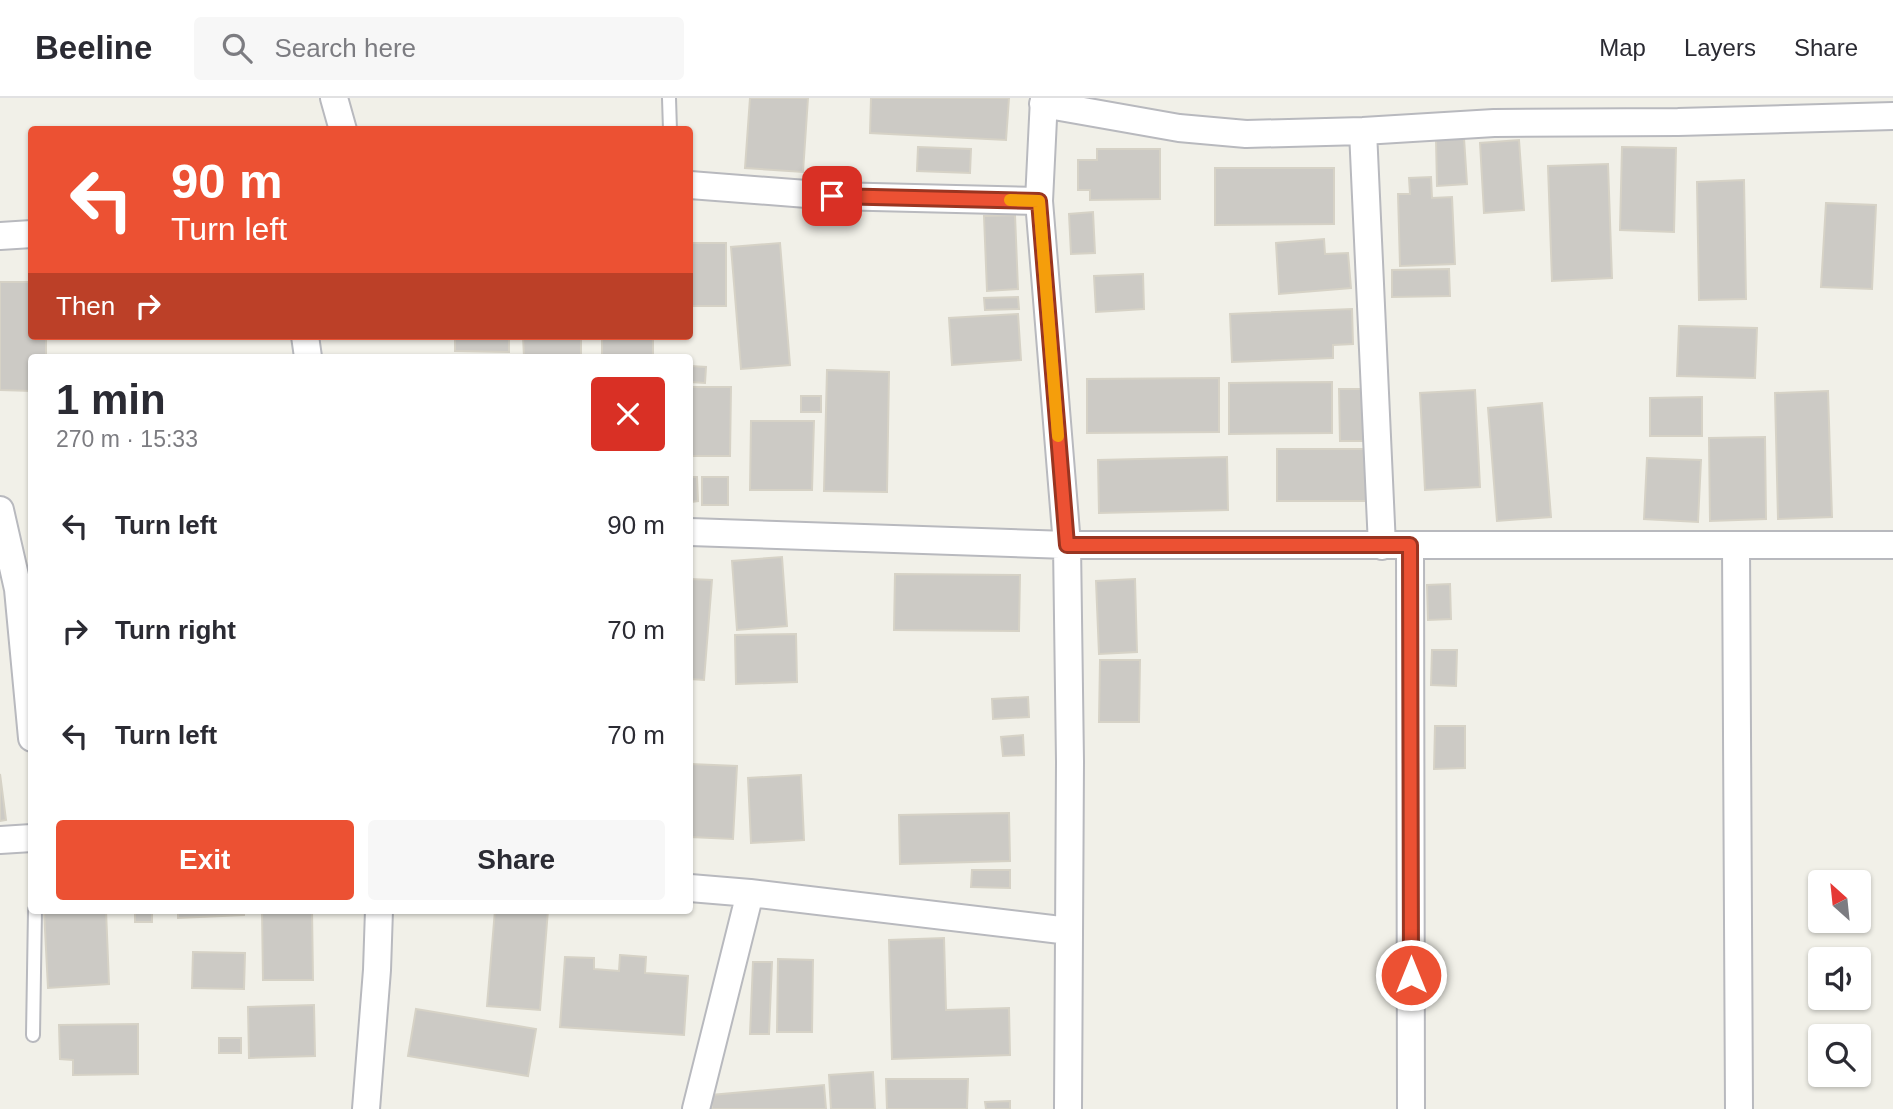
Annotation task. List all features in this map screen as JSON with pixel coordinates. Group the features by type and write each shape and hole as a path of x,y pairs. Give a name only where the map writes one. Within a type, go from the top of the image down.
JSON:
{"street":[{"path":"334,98 342,126"},
{"path":"1068,1109 1070,762 1067,545 1039,201 1043,101 1179,128 1246,134 1363,131 1494,123 1678,122 1893,116"},
{"path":"1363,131 1382,545"},
{"path":"693,185 832,196 1039,201"},
{"path":"0,236 28,234"},
{"path":"0,510 18,589 28,695"},
{"path":"693,532 1067,545 1893,545"},
{"path":"1410,545 1411,1109"},
{"path":"1736,545 1739,1109"},
{"path":"0,840 28,838"},
{"path":"693,888 1069,931"},
{"path":"695,1109 750,893"},
{"path":"366,1109 379,914"}],"lane":[{"path":"669,98 670,126"},
{"path":"33,1035 35,914"}],"building":[{"path":"750,98 808,98 803,172 745,168"},
{"path":"871,98 1009,98 1006,140 870,133"},
{"path":"1464,138 1467,184 1437,186 1436,139"},
{"path":"1519,140 1524,210 1484,213 1480,143"},
{"path":"918,147 971,149 970,173 917,171"},
{"path":"1622,147 1676,148 1674,232 1620,230"},
{"path":"1097,149 1160,149 1160,199 1090,200 1090,190 1078,190 1078,160 1097,160"},
{"path":"1608,164 1612,278 1552,281 1548,166"},
{"path":"1215,168 1334,168 1334,224 1215,225"},
{"path":"1431,177 1432,198 1452,197 1455,264 1400,266 1398,194 1410,194 1409,178"},
{"path":"1744,180 1746,299 1699,300 1697,182"},
{"path":"1826,203 1876,205 1872,289 1821,287"},
{"path":"1093,212 1095,253 1071,254 1069,214"},
{"path":"1015,215 1018,289 987,291 984,216"},
{"path":"1324,239 1325,254 1348,253 1351,288 1279,294 1276,243"},
{"path":"693,243 726,243 726,306 693,306"},
{"path":"780,243 790,365 741,369 731,247"},
{"path":"1449,269 1450,296 1392,297 1392,270"},
{"path":"1143,274 1144,309 1096,312 1094,276"},
{"path":"0,282 28,282 28,340 46,340 46,354 28,354 28,391 0,390"},
{"path":"1018,297 1019,309 985,310 984,298"},
{"path":"1352,309 1353,344 1333,345 1333,358 1232,362 1230,314"},
{"path":"1018,314 1021,360 952,365 949,318"},
{"path":"1679,326 1757,328 1755,378 1677,376"},
{"path":"455,340 509,340 509,352 455,351"},
{"path":"523,340 581,340 581,354 524,354"},
{"path":"602,340 653,340 653,354 602,354"},
{"path":"693,366 706,367 705,383 693,382"},
{"path":"827,370 889,372 887,492 824,491"},
{"path":"1219,378 1219,432 1087,433 1087,379"},
{"path":"1332,382 1332,433 1229,434 1229,383"},
{"path":"693,387 731,387 730,456 693,456"},
{"path":"1339,389 1364,389 1365,441 1340,441"},
{"path":"1475,390 1480,487 1425,490 1420,393"},
{"path":"1828,391 1832,517 1778,519 1775,393"},
{"path":"801,396 821,396 821,412 801,412"},
{"path":"1702,397 1702,436 1650,436 1650,398"},
{"path":"1542,403 1551,517 1497,521 1488,408"},
{"path":"751,421 814,421 812,490 750,490"},
{"path":"1765,437 1766,519 1710,521 1709,438"},
{"path":"1277,449 1365,449 1366,501 1277,501"},
{"path":"1227,457 1228,510 1099,513 1098,460"},
{"path":"1647,458 1701,460 1698,522 1644,519"},
{"path":"693,477 697,477 698,501 693,502"},
{"path":"702,477 728,477 728,505 702,505"},
{"path":"782,557 787,626 737,630 732,561"},
{"path":"895,574 1020,575 1019,631 894,630"},
{"path":"693,579 712,580 704,680 693,679"},
{"path":"1135,579 1137,652 1099,654 1096,581"},
{"path":"1450,584 1451,619 1428,620 1427,585"},
{"path":"796,634 797,682 736,684 735,635"},
{"path":"1432,650 1457,650 1456,686 1431,685"},
{"path":"1100,660 1140,660 1139,722 1099,722"},
{"path":"1028,697 1029,717 993,719 992,699"},
{"path":"1435,726 1465,726 1465,768 1434,769"},
{"path":"1023,735 1024,755 1003,756 1001,737"},
{"path":"693,764 737,766 733,839 693,837"},
{"path":"0,774 6,820 0,821"},
{"path":"801,775 804,840 751,843 748,778"},
{"path":"1009,813 1010,861 900,864 899,815"},
{"path":"972,870 1010,870 1010,888 971,887"},
{"path":"44,914 106,914 109,984 48,988"},
{"path":"135,914 152,914 152,922 135,922"},
{"path":"178,914 244,914 244,915 178,918"},
{"path":"262,914 312,914 313,980 263,980"},
{"path":"495,914 548,914 540,1010 487,1006"},
{"path":"944,938 946,1010 1009,1008 1010,1055 892,1059 889,940"},
{"path":"193,952 245,953 244,989 192,988"},
{"path":"620,955 646,957 645,973 688,976 684,1035 560,1027 565,957 594,958 594,969 619,971"},
{"path":"778,959 813,960 812,1032 777,1032"},
{"path":"753,962 772,962 769,1034 750,1034"},
{"path":"314,1005 315,1056 249,1058 248,1007"},
{"path":"416,1009 536,1029 528,1076 408,1056"},
{"path":"138,1024 138,1074 73,1075 73,1060 60,1059 59,1025"},
{"path":"219,1038 241,1038 241,1053 219,1053"},
{"path":"873,1072 875,1109 831,1109 829,1075"},
{"path":"886,1079 968,1079 967,1109 887,1109"},
{"path":"824,1085 826,1109 712,1109 711,1095"},
{"path":"1010,1101 1010,1109 986,1109 985,1102"}],"slow traffic":[{"path":"1010,200 1039,201 1058,436"}],"route":[{"path":"832,196 1039,201 1067,545 1410,545 1411,975"}]}
